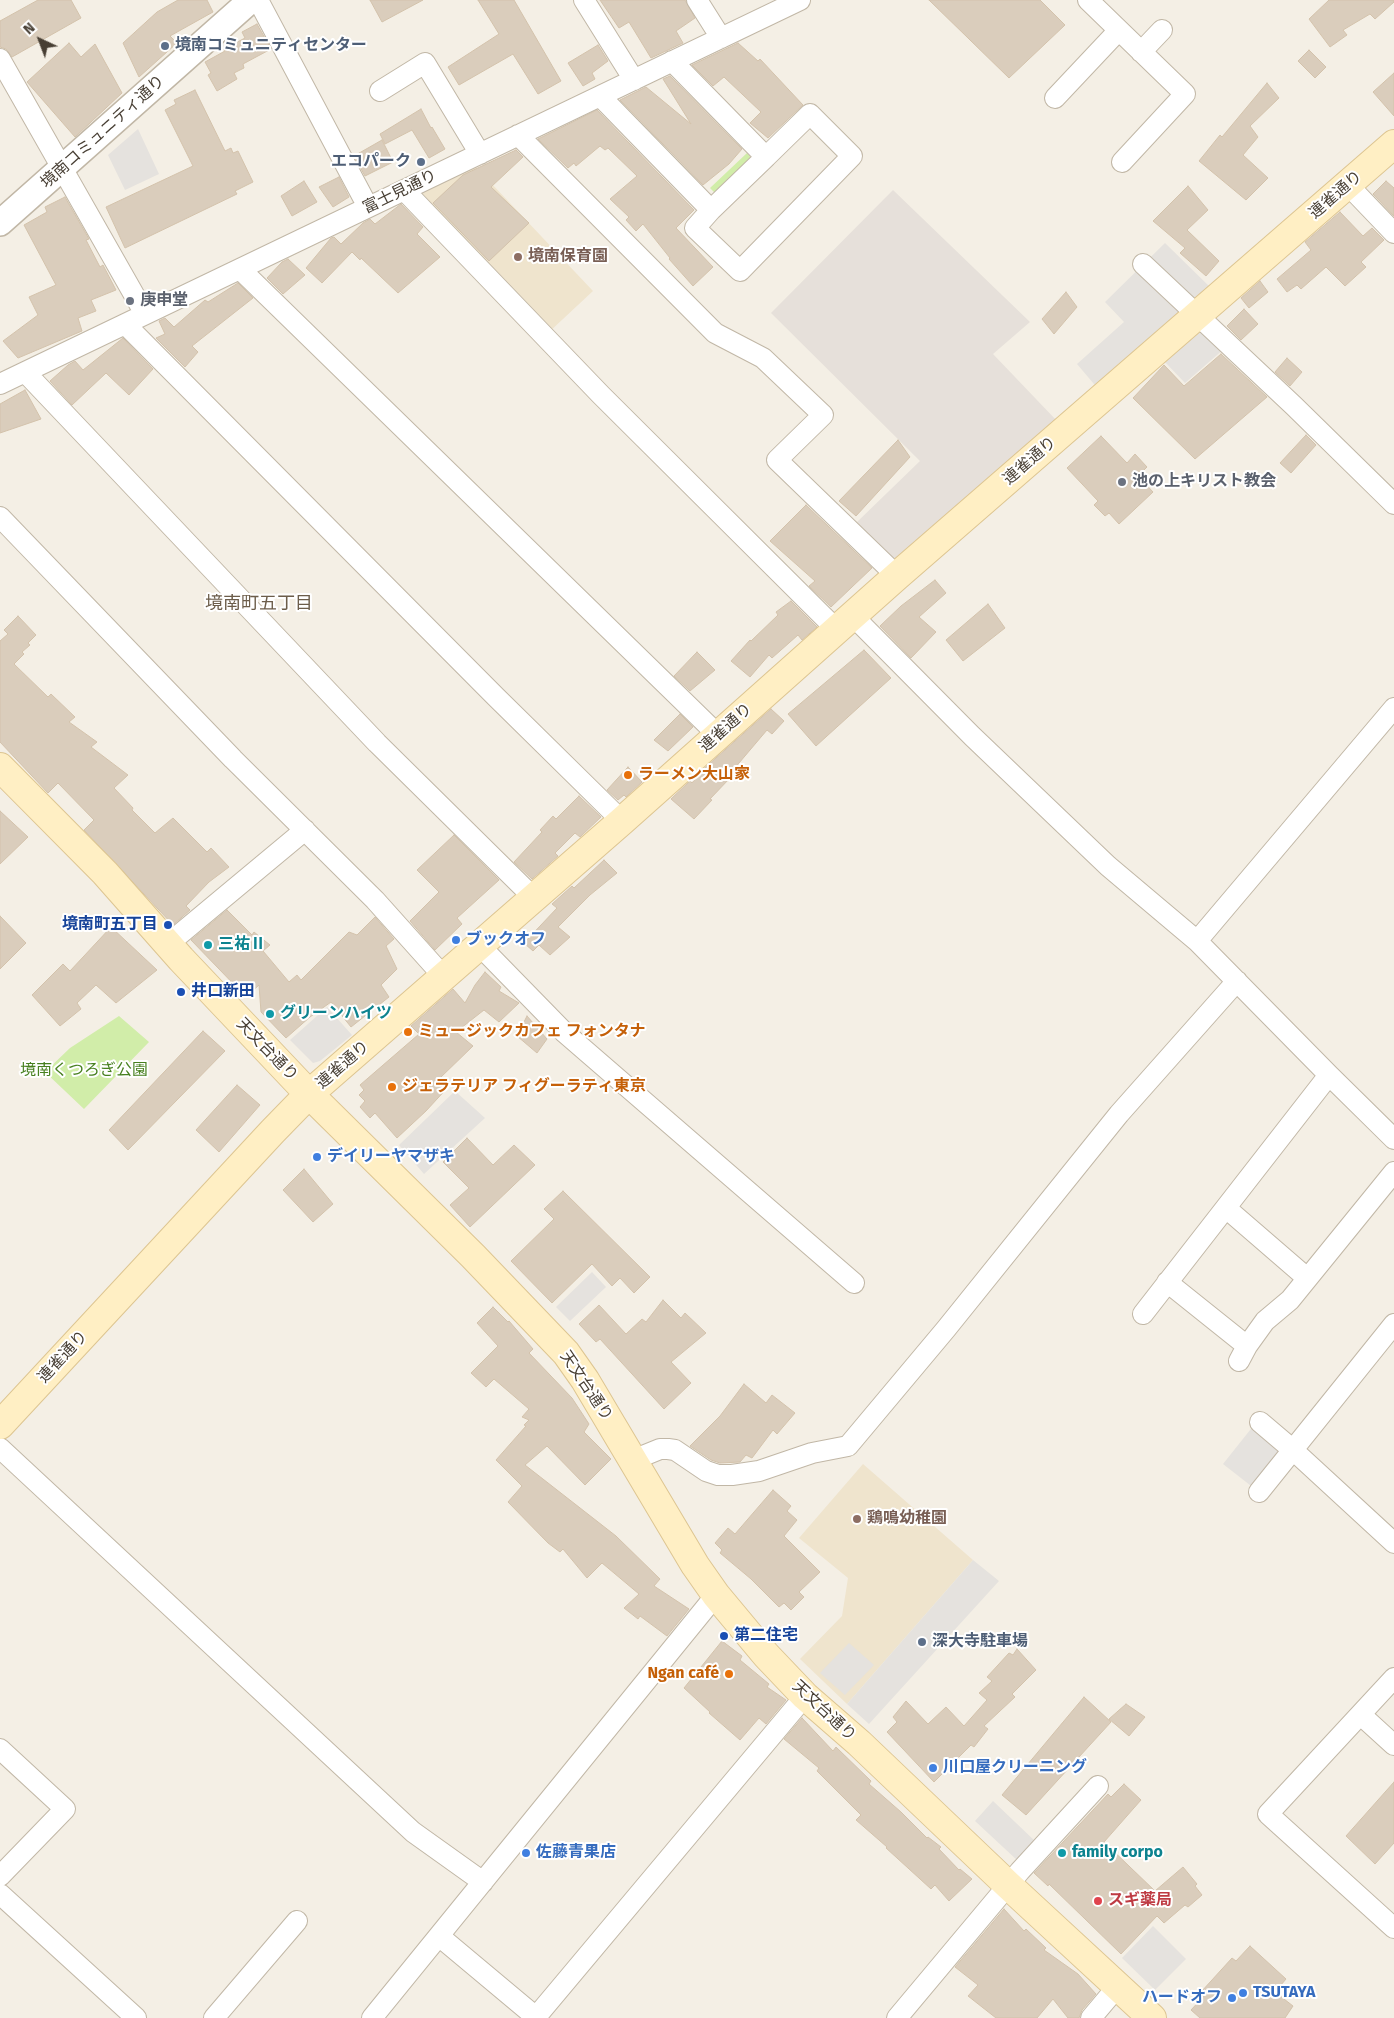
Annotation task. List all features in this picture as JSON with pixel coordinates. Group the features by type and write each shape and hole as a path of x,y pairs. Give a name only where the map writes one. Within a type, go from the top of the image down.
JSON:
{"main road":[{"name":"連雀通り","path":"0,1425 309,1094 622,821 897,576 1394,144"},
{"name":"天文台通り","path":"0,767 105,873 194,973 309,1094 473,1256 566,1353 585,1380 695,1565 716,1595 760,1648 805,1696 859,1743 1008,1885 1152,2018"}],"street":[{"name":"境南コミュニティ通り","path":"0,224 251,0"},
{"path":"258,0 368,207"},
{"path":"584,0 634,80"},
{"path":"697,0 721,38"},
{"name":"富士見通り","path":"0,384 721,38 767,7 800,0"},
{"path":"1088,0 1185,94 1122,162"},
{"path":"1055,98 1119,30"},
{"path":"1141,52 1162,30"},
{"path":"0,59 146,314"},
{"path":"672,62 766,157"},
{"path":"380,91 425,63 480,154"},
{"path":"600,96 711,210"},
{"path":"810,114 852,156 740,272 695,228 711,210 810,114"},
{"path":"518,135 715,333 763,358 823,415 777,460 897,576"},
{"path":"1348,184 1394,233"},
{"path":"404,190 601,395 845,623 972,736 1108,866 1197,941 1329,1076 1394,1139"},
{"path":"1144,264 1394,504"},
{"path":"240,269 718,735"},
{"path":"125,324 496,698 622,821"},
{"path":"25,372 377,743 534,898"},
{"path":"0,516 233,760 375,900 444,977"},
{"path":"1197,941 1394,708"},
{"path":"168,944 305,830"},
{"path":"480,946 566,1033 854,1283"},
{"path":"633,1460 660,1449 675,1450 706,1471 718,1475 732,1475 758,1471 812,1453 848,1446 946,1329 1119,1114 1237,981"},
{"path":"1143,1314 1329,1076"},
{"path":"1167,1282 1243,1354 1265,1321 1290,1300 1394,1172"},
{"path":"1226,1208 1307,1278"},
{"path":"1259,1492 1394,1324"},
{"path":"1260,1422 1394,1543"},
{"path":"0,1448 413,1832 483,1882"},
{"path":"372,2018 716,1595"},
{"path":"1394,1678 1268,1814 1394,1928"},
{"path":"439,1936 536,2018 805,1696"},
{"path":"1360,1715 1394,1745"},
{"path":"0,1749 65,1809 0,1876"},
{"path":"897,2018 1008,1885 1098,1786"},
{"path":"0,1894 136,2018"},
{"path":"214,2018 297,1921"},
{"path":"1091,2018 1118,1986"}],"shaded area":[{"path":"138,129 159,174 125,190 108,155"},
{"name":"境南保育園","path":"473,164 593,291 548,333 414,192"},
{"path":"893,190 1030,322 993,354 1058,422 896,563 857,522 920,461 771,313"},
{"path":"1165,243 1212,289 1099,390 1077,364 1124,322 1105,302"},
{"path":"1202,327 1225,348 1185,383 1163,360"},
{"path":"327,1007 352,1035 320,1061 313,1063 290,1040"},
{"path":"455,1091 485,1118 424,1174 399,1145"},
{"path":"592,1272 606,1287 570,1321 556,1307"},
{"path":"1254,1425 1280,1446 1282,1455 1255,1489 1223,1464"},
{"path":"863,1464 973,1560 847,1704 800,1659 842,1616 848,1578 799,1538"},
{"name":"深大寺駐車場","path":"973,1560 999,1581 869,1724 847,1704"},
{"path":"849,1643 874,1665 845,1695 820,1673"},
{"path":"993,1801 1036,1842 1018,1861 975,1821"},
{"path":"1153,1926 1186,1959 1155,1990 1122,1958"}],"green space":[{"path":"747,153 753,160 717,195 710,188"},
{"name":"境南くつろぎ公園","path":"119,1016 149,1042 84,1109 45,1072 70,1048"}],"building":[{"path":"38,0 71,0 81,18 12,57 6,49 0,47 0,21"},
{"path":"178,0 207,0 213,12 170,36 177,43 139,77 123,43 157,12"},
{"path":"370,0 423,0 382,22"},
{"path":"478,0 514,0 561,81 538,94 513,54 459,85 448,67 499,34"},
{"path":"600,0 685,0 695,18 676,31 683,43 651,58 629,22 619,28"},
{"path":"929,0 1040,0 1065,25 1009,78"},
{"path":"1329,0 1394,0 1394,2 1375,19 1370,14 1343,30 1347,35 1330,47 1309,19"},
{"path":"257,24 271,49 243,64 244,68 234,73 237,79 217,91 208,75 211,73 205,62 245,38 242,32"},
{"path":"69,43 81,57 95,44 122,93 75,137 27,82"},
{"path":"738,43 758,61 760,59 803,105 768,138 750,123 761,112 724,77 713,86 692,65"},
{"path":"598,45 608,61 592,73 595,79 583,86 568,63"},
{"path":"1309,50 1326,67 1315,78 1298,61"},
{"path":"1394,73 1394,116 1373,92"},
{"path":"670,76 742,149 729,164 703,185 620,100 646,87 691,124 663,79"},
{"path":"1267,83 1279,98 1250,126 1258,137 1243,155 1268,178 1246,200 1199,161 1220,135 1222,137"},
{"path":"195,90 225,151 231,148 233,153 238,151 253,182 235,191 237,194 125,248 106,207 193,166 165,110 176,104 174,100"},
{"path":"421,109 445,149 429,158 412,130 385,144 380,134"},
{"path":"597,110 694,210 676,228 713,267 693,286 669,259 643,224 636,231 626,220 629,217 610,199 637,176 608,148 605,150 600,146 576,166 574,163 568,168 538,139"},
{"path":"382,140 393,162 365,176 354,156"},
{"path":"516,150 523,157 491,187 529,223 489,261 433,203 463,175"},
{"path":"339,177 349,197 333,207 319,187"},
{"path":"304,181 317,202 292,216 281,196"},
{"path":"1386,181 1394,188 1394,216 1373,194"},
{"path":"1188,186 1208,210 1187,230 1219,261 1206,276 1180,253 1185,248 1153,221"},
{"path":"65,197 89,239 86,240 100,267 103,265 116,290 91,300 96,311 78,318 82,331 18,358 3,341 38,315 29,297 56,285 24,225 47,212 45,207"},
{"path":"401,204 423,227 417,234 440,257 398,293 361,258 360,260 352,252 322,283 306,268 331,238 334,237 341,244 363,223 370,219 375,224"},
{"path":"1340,212 1363,236 1372,228 1384,240 1361,262 1366,267 1345,286 1326,267 1301,289 1297,285 1287,292 1277,279 1311,250 1305,242"},
{"path":"288,259 305,275 283,294 267,278 282,262"},
{"path":"1260,281 1268,292 1249,308 1241,298"},
{"path":"238,283 253,298 192,346 198,352 185,367 156,338 165,334 159,321 165,318 174,327 205,300 208,302"},
{"path":"1066,292 1077,307 1054,334 1042,319"},
{"path":"1244,309 1258,324 1241,340 1227,326"},
{"path":"123,338 153,369 129,395 106,373 72,405 50,381 75,361 83,370"},
{"path":"1221,354 1267,397 1195,459 1133,398 1164,365 1184,386"},
{"path":"1287,358 1302,372 1290,386 1275,372"},
{"path":"25,390 41,419 0,433 0,404"},
{"path":"1306,435 1316,445 1291,473 1280,463"},
{"path":"1101,436 1127,463 1135,454 1147,467 1138,476 1153,492 1119,524 1109,513 1105,516 1094,505 1098,501 1067,468"},
{"path":"898,440 910,457 856,516 839,501"},
{"path":"806,505 872,568 831,607 809,586 815,581 770,541"},
{"path":"935,580 946,593 919,617 936,632 911,658 880,626 901,606"},
{"path":"791,601 817,627 802,640 798,635 772,658 769,655 750,677 731,661 750,640 778,615 776,612"},
{"path":"988,604 1005,628 963,661 946,640"},
{"path":"18,616 36,635 28,643 30,645 22,652 24,654 14,664 48,697 51,694 75,717 69,722 97,742 91,747 128,775 114,788 133,808 132,810 155,833 173,818 207,852 211,848 229,867 209,882 186,906 190,910 173,925 84,830 94,820 58,783 48,793 0,742 0,641 8,634 4,630"},
{"path":"864,650 891,678 816,746 788,714"},
{"path":"697,652 715,670 690,691 674,676"},
{"path":"771,709 784,721 772,734 767,730 728,776 730,778 710,799 712,800 694,819 671,799 690,781 692,783 707,766"},
{"path":"680,714 693,727 668,751 654,740"},
{"name":"ラーメン大山家","path":"628,767 642,782 626,797 624,795 618,800 607,790"},
{"path":"579,796 601,817 580,837 575,833 555,853 558,856 532,879 514,862 542,832 540,830 553,816 556,819"},
{"path":"0,811 28,837 0,864"},
{"path":"454,835 499,880 457,918 462,924 435,950 410,921 439,892 417,870"},
{"path":"604,860 617,873 590,895 558,927 570,937 550,955 539,945 533,951 524,943 557,908 552,904 572,886 574,888"},
{"path":"227,910 252,935 254,932 270,945 263,951 289,982 297,975 301,980 349,932 357,935 375,917 394,939 386,946 397,969 381,985 389,997 351,1027 331,1002 286,1038 261,1012 259,985 246,997 191,940"},
{"path":"0,916 26,943 0,969"},
{"path":"111,927 157,970 116,1003 96,985 77,1003 81,1009 60,1026 32,995 63,964 70,971"},
{"path":"485,972 501,987 499,991 519,1003 499,1022 484,1010 456,1032 473,1046 440,1078 449,1086 397,1138 375,1113 370,1118 360,1107 365,1101 359,1095 364,1090 360,1085 419,1034 411,1026 453,989 465,1003"},
{"path":"527,1016 547,1039 537,1053 517,1036"},
{"path":"203,1031 225,1051 128,1150 109,1130"},
{"path":"237,1085 260,1105 219,1152 196,1130"},
{"path":"467,1138 493,1165 514,1145 535,1165 470,1227 450,1205 469,1188 443,1162"},
{"path":"304,1169 333,1204 313,1222 283,1190"},
{"path":"563,1191 650,1277 634,1293 620,1278 612,1286 592,1264 552,1303 511,1261 554,1219 544,1209"},
{"path":"663,1300 681,1318 685,1313 706,1333 671,1362 691,1383 664,1409 600,1339 596,1342 579,1324 599,1305 626,1334 642,1319 646,1322"},
{"path":"493,1307 509,1321 533,1349 529,1353 572,1398 589,1424 584,1432 611,1459 585,1485 547,1446 525,1465 616,1536 660,1579 654,1586 689,1609 667,1636 640,1616 638,1619 624,1608 639,1594 602,1563 587,1578 563,1549 560,1552 548,1543 508,1502 522,1486 496,1460 526,1426 524,1425 529,1420 522,1417 529,1409 494,1379 486,1387 471,1373 498,1346 477,1323"},
{"path":"744,1384 766,1403 772,1395 795,1413 777,1434 773,1430 752,1458 746,1455 740,1462 720,1463 711,1460 690,1446 720,1416"},
{"path":"773,1490 791,1506 787,1511 797,1520 784,1536 820,1572 799,1592 804,1597 791,1610 784,1603 779,1607 751,1579 720,1553 722,1550 715,1543 728,1528 735,1534"},
{"path":"722,1641 742,1656 740,1660 769,1684 767,1687 786,1700 766,1724 759,1718 740,1740 684,1688"},
{"path":"1017,1649 1036,1670 1012,1694 1015,1697 984,1726 988,1729 974,1747 971,1745 934,1782 887,1732 897,1722 893,1717 906,1701 928,1724 946,1707 964,1726 987,1700 979,1693 992,1681 987,1677 1009,1653 1013,1655"},
{"path":"1084,1697 1111,1722 1026,1815 1002,1795"},
{"path":"1126,1704 1145,1717 1129,1736 1109,1719"},
{"path":"802,1718 833,1751 836,1747 871,1781 869,1784 927,1838 941,1847 939,1849 959,1870 972,1879 949,1901 935,1885 931,1889 856,1820 861,1815 817,1771 819,1768 784,1739"},
{"path":"1394,1782 1394,1843 1375,1864 1346,1836"},
{"path":"1124,1784 1141,1800 1104,1842 1155,1891 1183,1867 1197,1884 1195,1886 1202,1895 1188,1907 1185,1905 1164,1923 1157,1916 1121,1954 1049,1884 1048,1886 1034,1873 1108,1794 1111,1797"},
{"path":"1004,1909 1024,1931 1026,1929 1046,1948 1044,1950 1078,1974 1096,1994 1082,2010 1079,2018 1068,2018 1053,1999 1037,2018 996,2018 968,1996 978,1985 955,1967"},
{"path":"1250,1946 1286,1979 1275,1992 1293,2006 1285,2018 1200,2018 1191,2010 1205,1995 1201,1992 1232,1958 1236,1961"}],"place":[{"name":"境南コミュニティセンター","path":"165,46"},
{"name":"エコパーク","path":"421,162"},
{"name":"境南保育園","path":"518,257"},
{"name":"庚申堂","path":"130,301"},
{"name":"池の上キリスト教会","path":"1122,482"},
{"name":"ラーメン大山家","path":"628,775"},
{"name":"境南町五丁目","path":"168,925"},
{"name":"ブックオフ","path":"456,940"},
{"name":"三祐Ⅱ","path":"208,945"},
{"name":"井口新田","path":"181,992"},
{"name":"グリーンハイツ","path":"270,1014"},
{"name":"ミュージックカフェ フォンタナ","path":"408,1032"},
{"name":"ジェラテリア フィグーラティ東京","path":"392,1087"},
{"name":"デイリーヤマザキ","path":"317,1157"},
{"name":"鶏鳴幼稚園","path":"857,1519"},
{"name":"第二住宅","path":"724,1636"},
{"name":"深大寺駐車場","path":"922,1642"},
{"name":"Ngan café","path":"729,1674"},
{"name":"川口屋クリーニング","path":"933,1768"},
{"name":"佐藤青果店","path":"526,1853"},
{"name":"family corpo","path":"1062,1853"},
{"name":"スギ薬局","path":"1098,1901"},
{"name":"TSUTAYA","path":"1243,1993"},
{"name":"ハードオフ","path":"1232,1998"}],"district":[{"name":"境南町五丁目","path":"259,604"}]}
